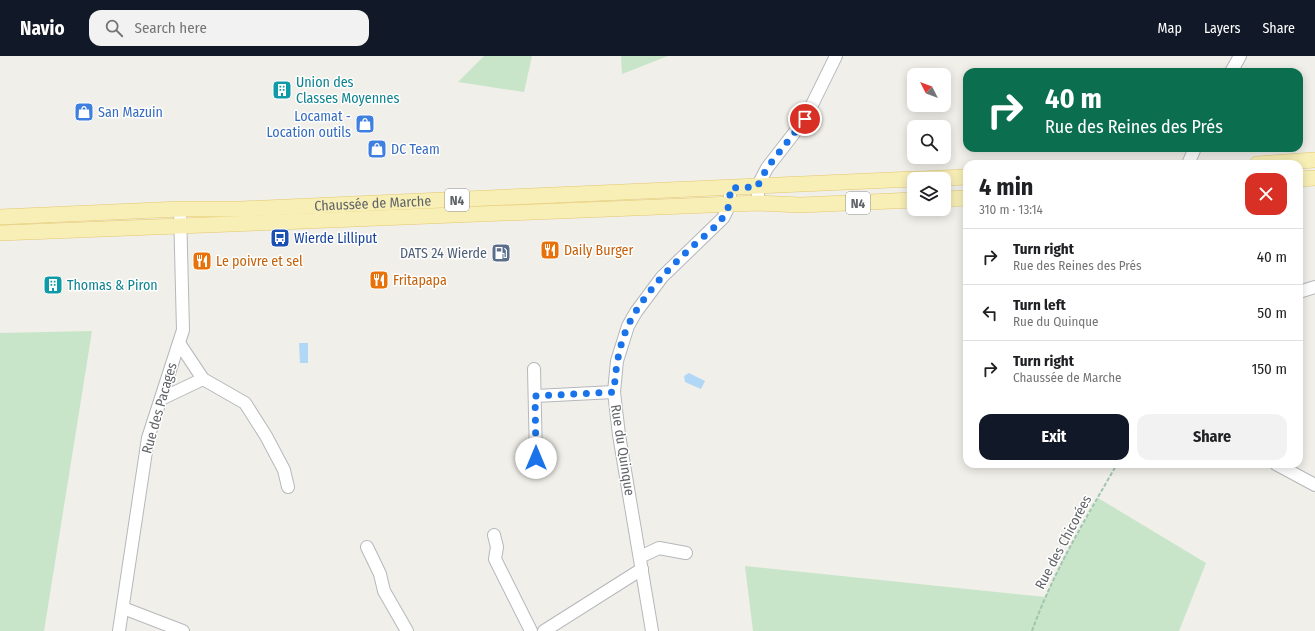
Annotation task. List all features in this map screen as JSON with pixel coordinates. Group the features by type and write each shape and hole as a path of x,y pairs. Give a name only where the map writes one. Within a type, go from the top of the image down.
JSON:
{"main road":[{"path":"1303,161 1315,160"},
{"path":"951,178 963,177"},
{"path":"1303,179 1315,178"},
{"name":"Chaussée de Marche","path":"0,217 180,209 250,209 907,179"},
{"path":"951,199 963,198"},
{"name":"Chaussée de Marche","path":"0,233 730,204 759,203 802,205 907,200"}],"street":[{"path":"759,203 757,187 767,168 805,119 836,56"},
{"path":"1233,68 1240,56"},
{"path":"730,188 730,204"},
{"name":"Rue du Quinque","path":"652,631 619,435 614,392 618,355 628,326 636,312 662,277 723,218 730,204"},
{"name":"Rue des Pacages","path":"119,631 148,438 183,330 180,209"},
{"path":"1303,291 1315,287"},
{"path":"179,343 203,379 245,403 284,470 288,487"},
{"path":"534,369 536,458"},
{"path":"161,399 203,379"},
{"path":"535,396 614,392"},
{"path":"1283,468 1315,485"},
{"path":"494,535 497,547 495,559 532,631"},
{"path":"367,547 380,574 384,591 407,631"},
{"path":"544,631 641,563 659,548 686,553"},
{"path":"123,608 183,631"}],"path":[{"name":"Rue des Chicorées","path":"1032,631 1045,597 1063,559 1115,468"}],"green space":[{"path":"484,56 532,56 524,92 458,82"},
{"path":"621,56 668,56 622,74"},
{"path":"92,331 44,631 0,631 0,333"},
{"path":"1098,498 1206,563 1179,631 753,631 745,566 1045,597 1063,559"}],"water":[{"path":"299,343 308,343 308,363 300,363"},
{"path":"689,373 705,381 701,389 685,382 684,376"}],"place":[{"name":"Union des Classes Moyennes","path":"282,90"},
{"name":"San Mazuin","path":"84,112"},
{"name":"Locamat - Location outils","path":"365,124"},
{"name":"DC Team","path":"377,149"},
{"name":"Wierde Lilliput","path":"280,238"},
{"name":"Daily Burger","path":"550,250"},
{"name":"DATS 24 Wierde","path":"501,253"},
{"name":"Le poivre et sel","path":"202,261"},
{"name":"Fritapapa","path":"379,280"},
{"name":"Thomas & Piron","path":"53,285"}],"route":[{"path":"536,458 535,396 614,392 617,361 622,342 628,326 648,294 662,277 723,218 730,204 730,188 757,187 767,168 805,119"}]}
